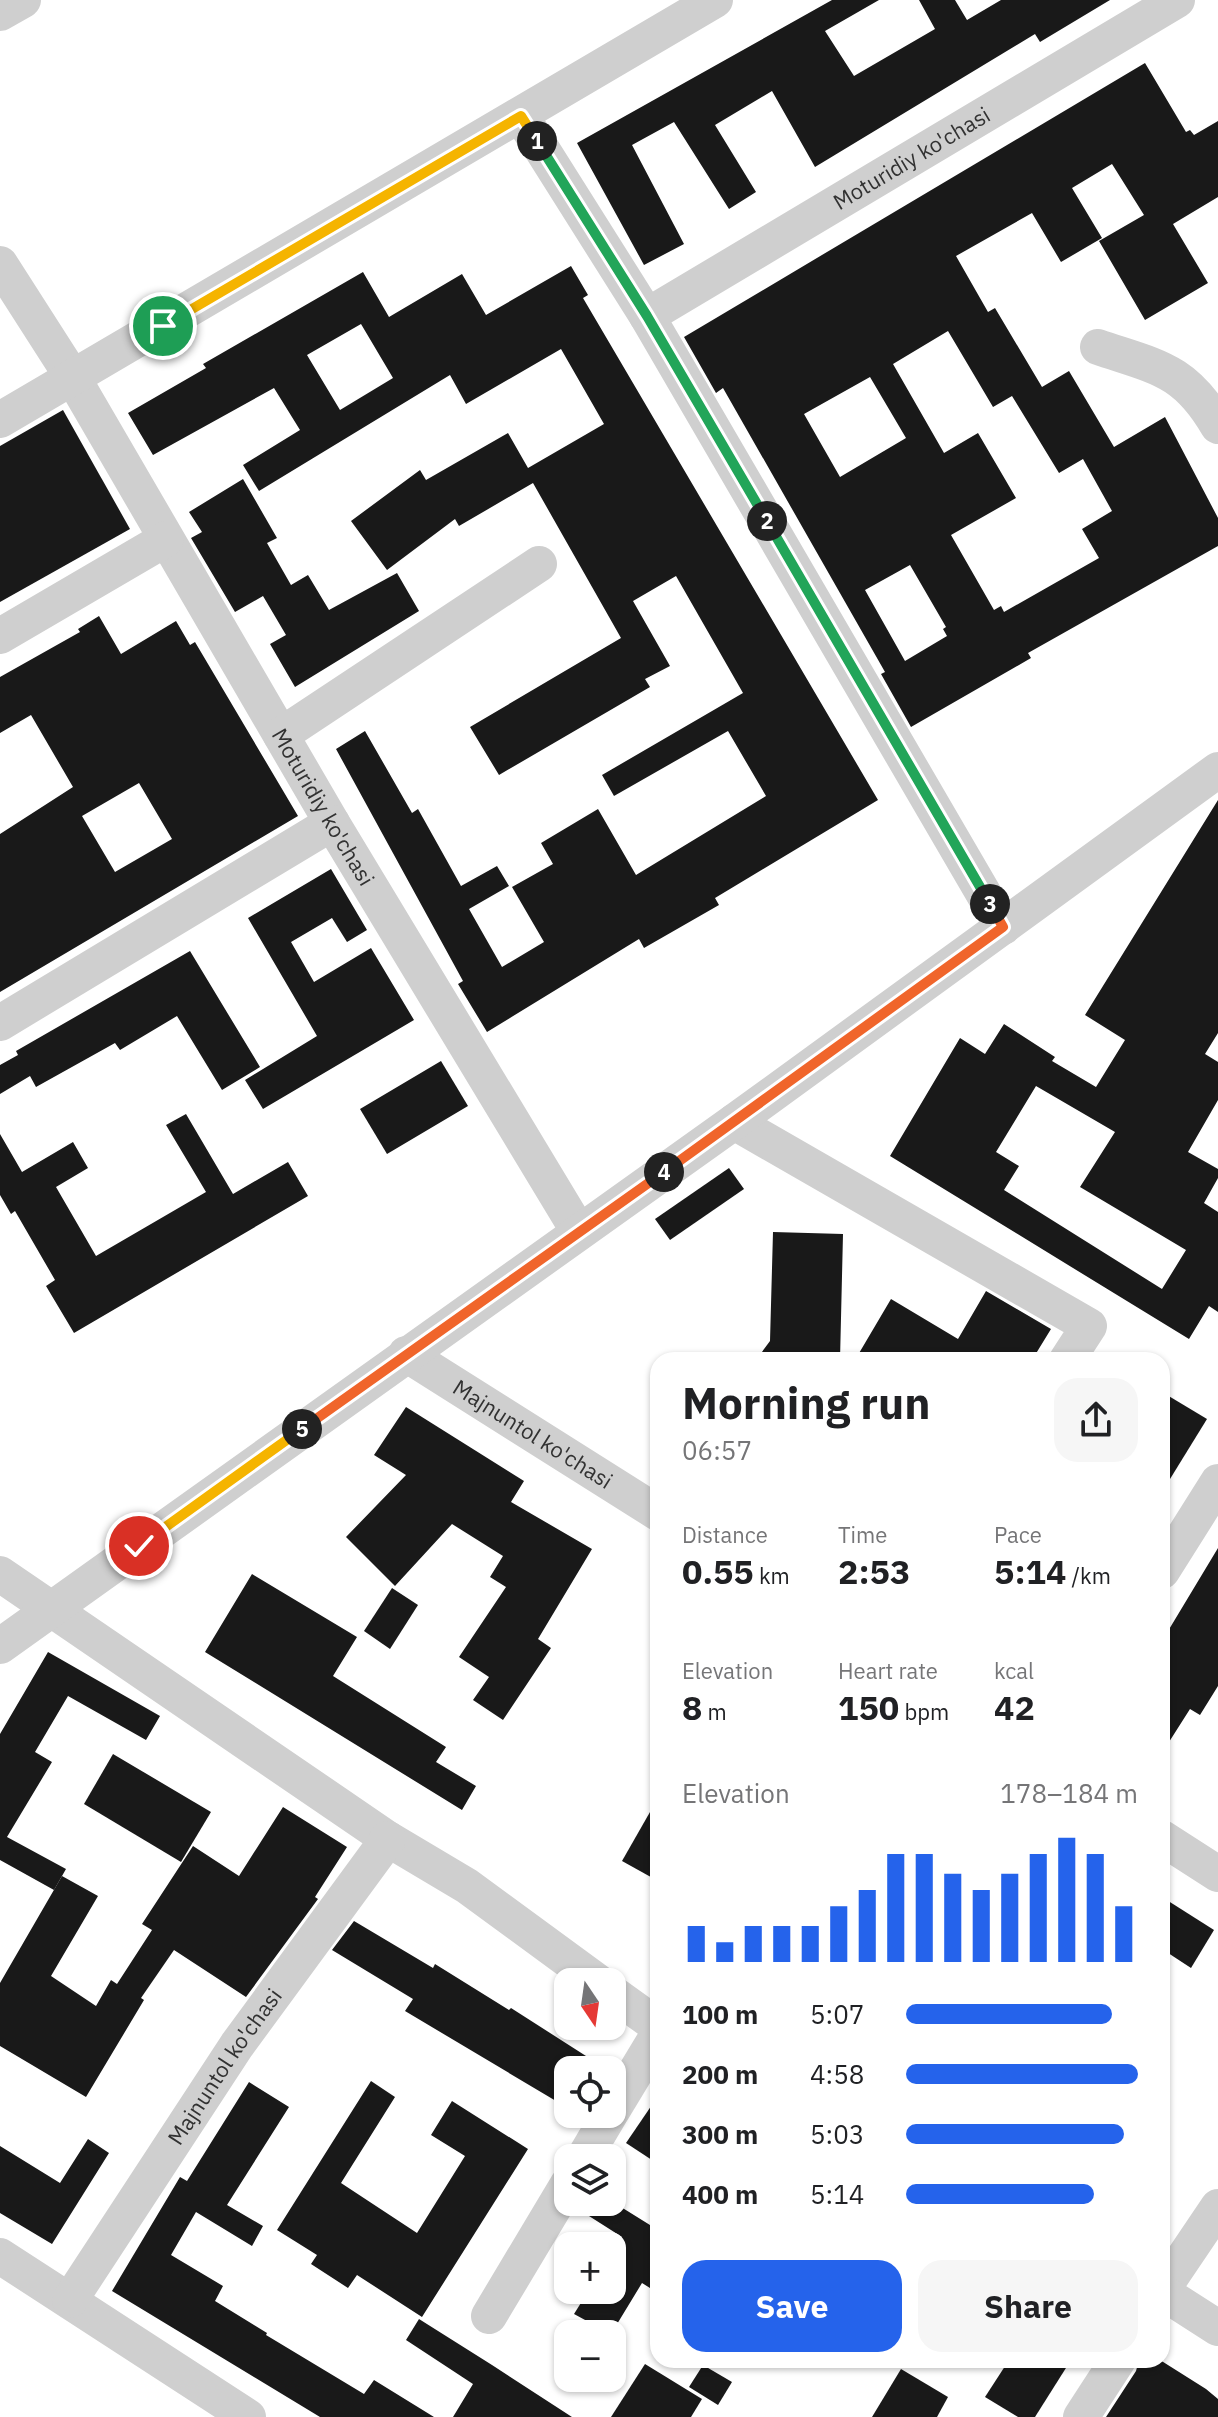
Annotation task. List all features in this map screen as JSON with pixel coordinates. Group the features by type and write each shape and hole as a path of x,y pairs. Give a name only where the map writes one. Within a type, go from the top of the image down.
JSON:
{"street":[{"path":"0,13 23,0"},
{"path":"0,420 715,0"},
{"name":"Moturidiy ko'chasi","path":"647,316 1177,0"},
{"path":"521,116 647,316 1003,927"},
{"name":"Moturidiy ko'chasi","path":"0,264 73,378 332,823 579,1232"},
{"path":"1098,347 1176,374 1207,406 1218,426"},
{"path":"0,636 166,539"},
{"path":"281,735 539,564"},
{"path":"0,1646 734,1122 1217,772"},
{"path":"0,1023 332,823"},
{"path":"734,1122 1089,1326 1072,1352"},
{"name":"Majnuntol ko'chasi","path":"406,1354 650,1508"},
{"path":"1170,1558 1218,1482"},
{"path":"0,1574 388,1839 467,1886 579,1968"},
{"name":"Majnuntol ko'chasi","path":"70,2300 237,2045 388,1839"},
{"path":"1170,1843 1218,1874"},
{"path":"626,2003 650,2020"},
{"path":"626,2088 650,2048"},
{"path":"489,2316 554,2207"},
{"path":"1170,2279 1218,2207"},
{"path":"0,2256 248,2417"},
{"path":"1170,2296 1218,2328"},
{"path":"1081,2417 1113,2368"}],"building":[{"path":"832,0 879,0 825,31 854,76 935,29 919,0 955,0 967,20 1001,0 1110,0 1040,42 1035,34 815,167 772,91 715,125 756,192 729,209 674,122 632,145 684,244 644,265 577,143"},
{"path":"1145,63 1186,132 1190,130 1194,135 1218,121 1218,197 1173,224 1208,283 1145,320 1099,241 1144,215 1112,164 1072,188 1102,238 1061,262 1032,213 956,256 988,312 995,308 1042,387 1069,371 1114,447 1165,417 1218,518 1218,546 1028,653 1031,658 911,727 881,674 885,672 723,388 716,393 684,337","holes":["948,331 993,407 1012,396 1059,473 1083,459 1112,511 1082,529 1099,558 1004,612 1001,606 994,610 951,535 1016,498 978,433 944,453 893,364","870,377 906,438 840,477 804,414","910,565 946,627 943,629 947,636 905,661 865,590"]},
{"path":"571,266 588,295 583,298 878,800 715,898 719,905 644,948 639,939 487,1032 458,984 463,981 336,749 365,731 412,813 418,809 461,886 497,866 509,886 469,909 502,967 544,942 512,887 553,864 541,843 598,809 636,875 766,796 728,731 614,796 602,775 743,693 676,576 633,601 670,666 645,679 650,687 499,775 470,727 621,638 533,483 459,526 455,519 387,570 351,521 420,470 426,480 508,433 528,468 604,424 561,349 466,404 450,375 259,491 243,465 300,430 274,388 153,455 128,413 206,368 203,364 363,272 389,317 462,274 486,315","holes":["361,324 393,378 340,410 307,355"]},
{"path":"63,410 130,529 0,602 0,446"},
{"path":"243,479 277,538 267,543 291,585 308,575 329,610 397,573 419,611 295,687 270,644 286,635 263,596 235,612 191,538 202,532 189,512"},
{"path":"99,616 121,654 176,621 190,645 195,642 298,816 0,992 0,834 73,787 31,715 0,733 0,677 80,632 78,629","holes":["139,783 172,839 115,872 82,816"]},
{"path":"1218,800 1218,1033 1205,1054 1218,1062 1218,1100 1188,1152 1218,1169 1218,1178 1204,1203 1218,1212 1218,1312 1209,1306 1189,1339 890,1156 960,1038 985,1054 1004,1024 1055,1057 1052,1061 1096,1087 1125,1040 1085,1015","holes":["1036,1086 1115,1132 1080,1187 1186,1250 1162,1289 1004,1190 1019,1166 996,1152"]},
{"path":"331,869 367,930 347,942 332,918 291,942 314,982 371,948 414,1020 263,1109 245,1080 317,1036 248,918"},
{"path":"190,951 260,1067 222,1090 177,1016 120,1050 115,1043 36,1087 30,1076 0,1094 0,1065 18,1055 16,1051"},
{"path":"441,1061 468,1106 387,1154 360,1109"},
{"path":"186,1114 233,1194 288,1162 308,1196 74,1333 46,1286 55,1280 15,1211 11,1214 0,1195 0,1134 22,1172 73,1142 88,1168 56,1187 96,1256 206,1192 166,1125"},
{"path":"729,1168 744,1189 670,1240 655,1219"},
{"path":"773,1232 843,1234 840,1352 762,1352 770,1341"},
{"path":"986,1291 1051,1329 1037,1352 860,1352 891,1299 958,1339"},
{"path":"1170,1397 1207,1419 1170,1479"},
{"path":"406,1407 524,1481 511,1502 592,1549 538,1639 551,1648 503,1720 473,1700 489,1677 459,1657 506,1587 490,1577 503,1556 452,1524 395,1586 346,1537 406,1475 374,1455"},
{"path":"1218,1548 1218,1686 1200,1715 1190,1709 1170,1740 1170,1628"},
{"path":"252,1574 357,1637 333,1676 446,1747 436,1762 476,1786 462,1810 205,1652"},
{"path":"392,1588 418,1605 390,1649 364,1631"},
{"path":"48,1652 160,1716 146,1740 68,1696 35,1752 52,1762 7,1837 66,1869 54,1890 0,1860 0,1734"},
{"path":"113,1754 211,1812 181,1862 84,1804"},
{"path":"283,1807 347,1847 315,1897 318,1899 246,1997 174,1950 141,1998 144,2000 86,2097 0,2046 0,1983 62,1876 98,1896 51,1976 96,2006 111,1980 117,1984 152,1930 142,1924 193,1846 239,1876"},
{"path":"650,1812 650,1877 622,1861"},
{"path":"1170,1902 1214,1930 1191,1968 1170,1954"},
{"path":"354,1921 433,1968 435,1964 509,2010 511,2008 554,2036 554,2040 561,2040 586,2056 554,2056 554,2100 405,2011 413,1999 332,1950"},
{"path":"371,2081 395,2097 341,2183 417,2233 465,2156 431,2135 452,2101 528,2149 422,2317 357,2275 348,2288 311,2264 317,2255 277,2230"},
{"path":"249,2082 289,2107 227,2205 263,2226 252,2246 196,2212 171,2255 223,2286 215,2301 266,2335 364,2394 374,2380 434,2417 320,2417 112,2291 180,2177 187,2181"},
{"path":"650,2108 650,2159 626,2143"},
{"path":"88,2139 109,2153 52,2244 0,2213 0,2146 60,2183"},
{"path":"626,2210 650,2225 650,2288 642,2283 620,2320 585,2320 574,2314 580,2304 626,2304 626,2232 614,2232 589,2216 626,2216"},
{"path":"419,2319 572,2417 453,2417 473,2384 406,2340"},
{"path":"645,2364 702,2399 691,2417 611,2417"},
{"path":"1170,2366 1218,2399 1218,2417 1106,2417 1137,2368"},
{"path":"701,2368 708,2368 732,2382 718,2405 689,2387"},
{"path":"1004,2368 1066,2368 1035,2417 1018,2417 985,2397"},
{"path":"901,2369 948,2397 937,2417 872,2417"}],"route":[{"path":"139,1546 1003,927 647,316 521,116 163,326"}]}
